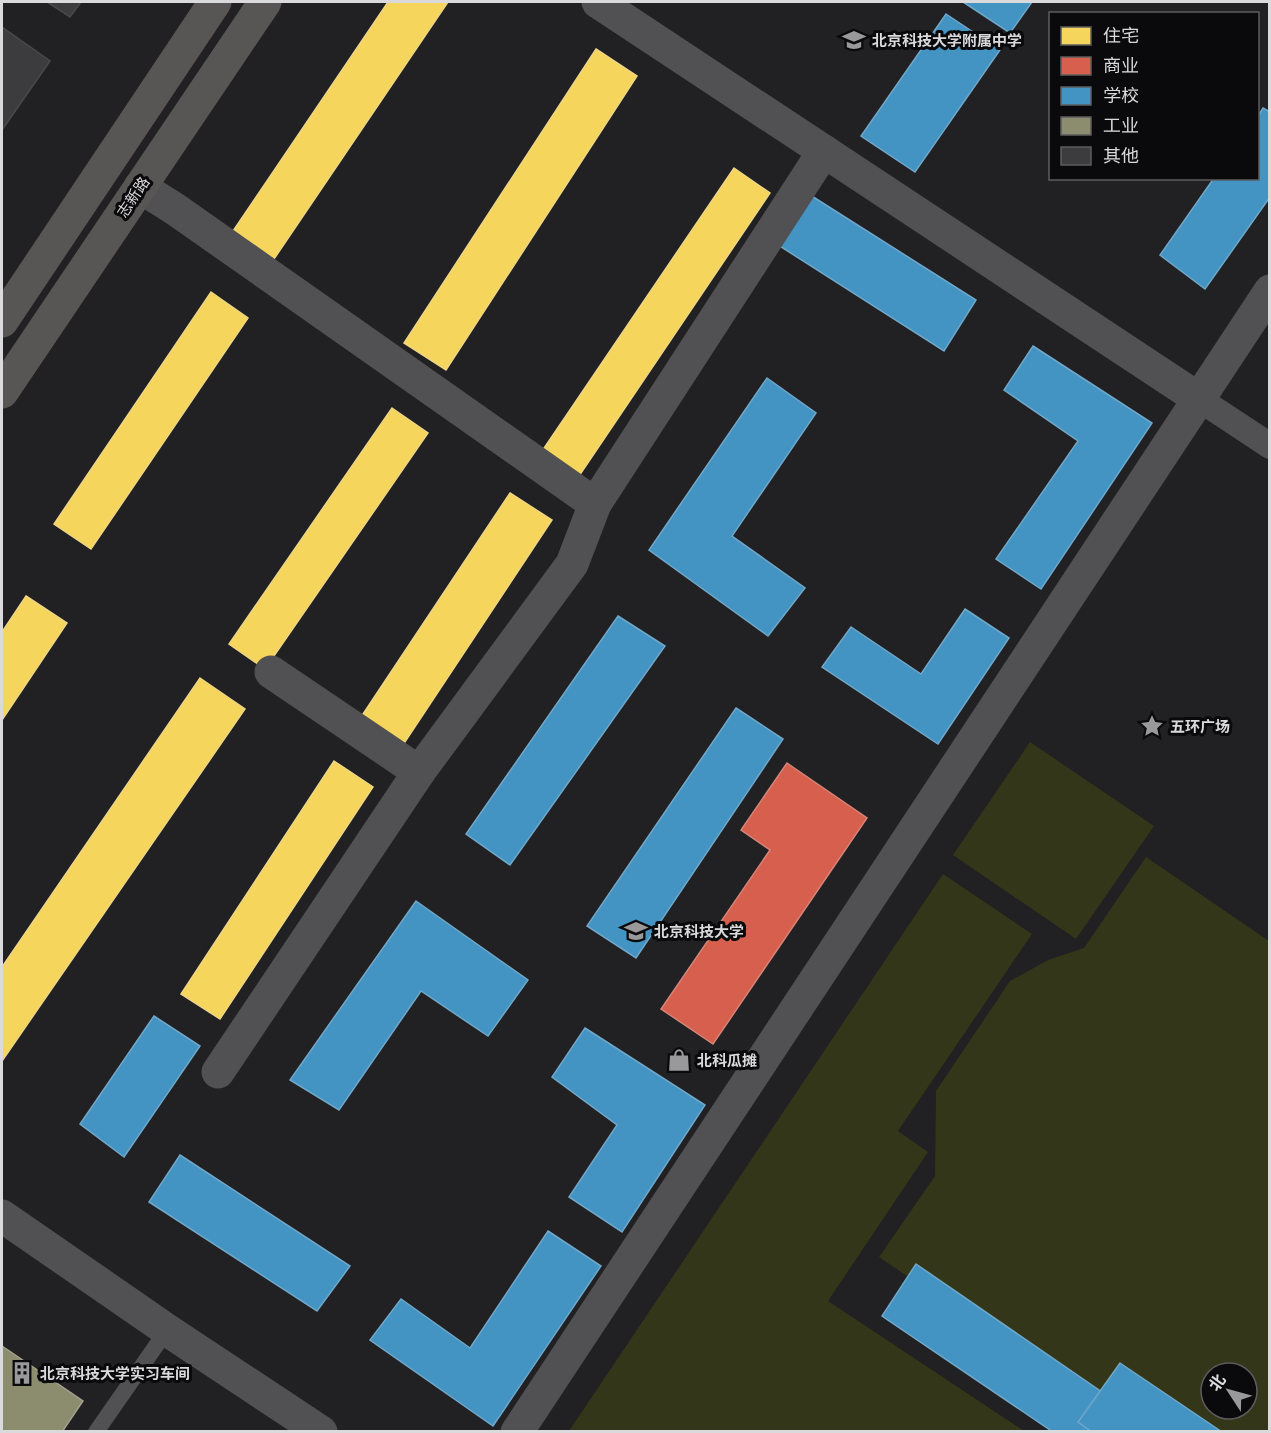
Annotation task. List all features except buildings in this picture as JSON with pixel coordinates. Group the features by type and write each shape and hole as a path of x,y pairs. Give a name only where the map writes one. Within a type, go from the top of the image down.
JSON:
{"main road":[{"path":"2,321 215,2"},
{"name":"志新路","path":"2,392 265,2"}],"street":[{"path":"598,2 1269,446"},
{"path":"218,1072 418,772 572,564 595,504 824,151"},
{"path":"140,187 595,504"},
{"path":"517,1431 1269,291"},
{"path":"271,672 418,772"},
{"path":"2,1216 167,1330 321,1431"}],"lane":[{"path":"96,1431 167,1330"}],"green space":[{"path":"1030,742 1154,826 1076,939 953,855"},
{"path":"1146,857 1269,941 1269,1431 1134,1431 879,1257 935,1176 936,1091 1010,981 1048,960 1084,948"},
{"path":"943,874 1032,934 898,1131 928,1152 828,1301 1024,1431 569,1431"}],"place":[{"name":"北京科技大学附属中学","path":"854,40"},
{"name":"五环广场","path":"1152,726"},
{"name":"北京科技大学","path":"636,931"},
{"name":"北科瓜摊","path":"679,1060"},
{"name":"北京科技大学实习车间","path":"22,1373"}]}
